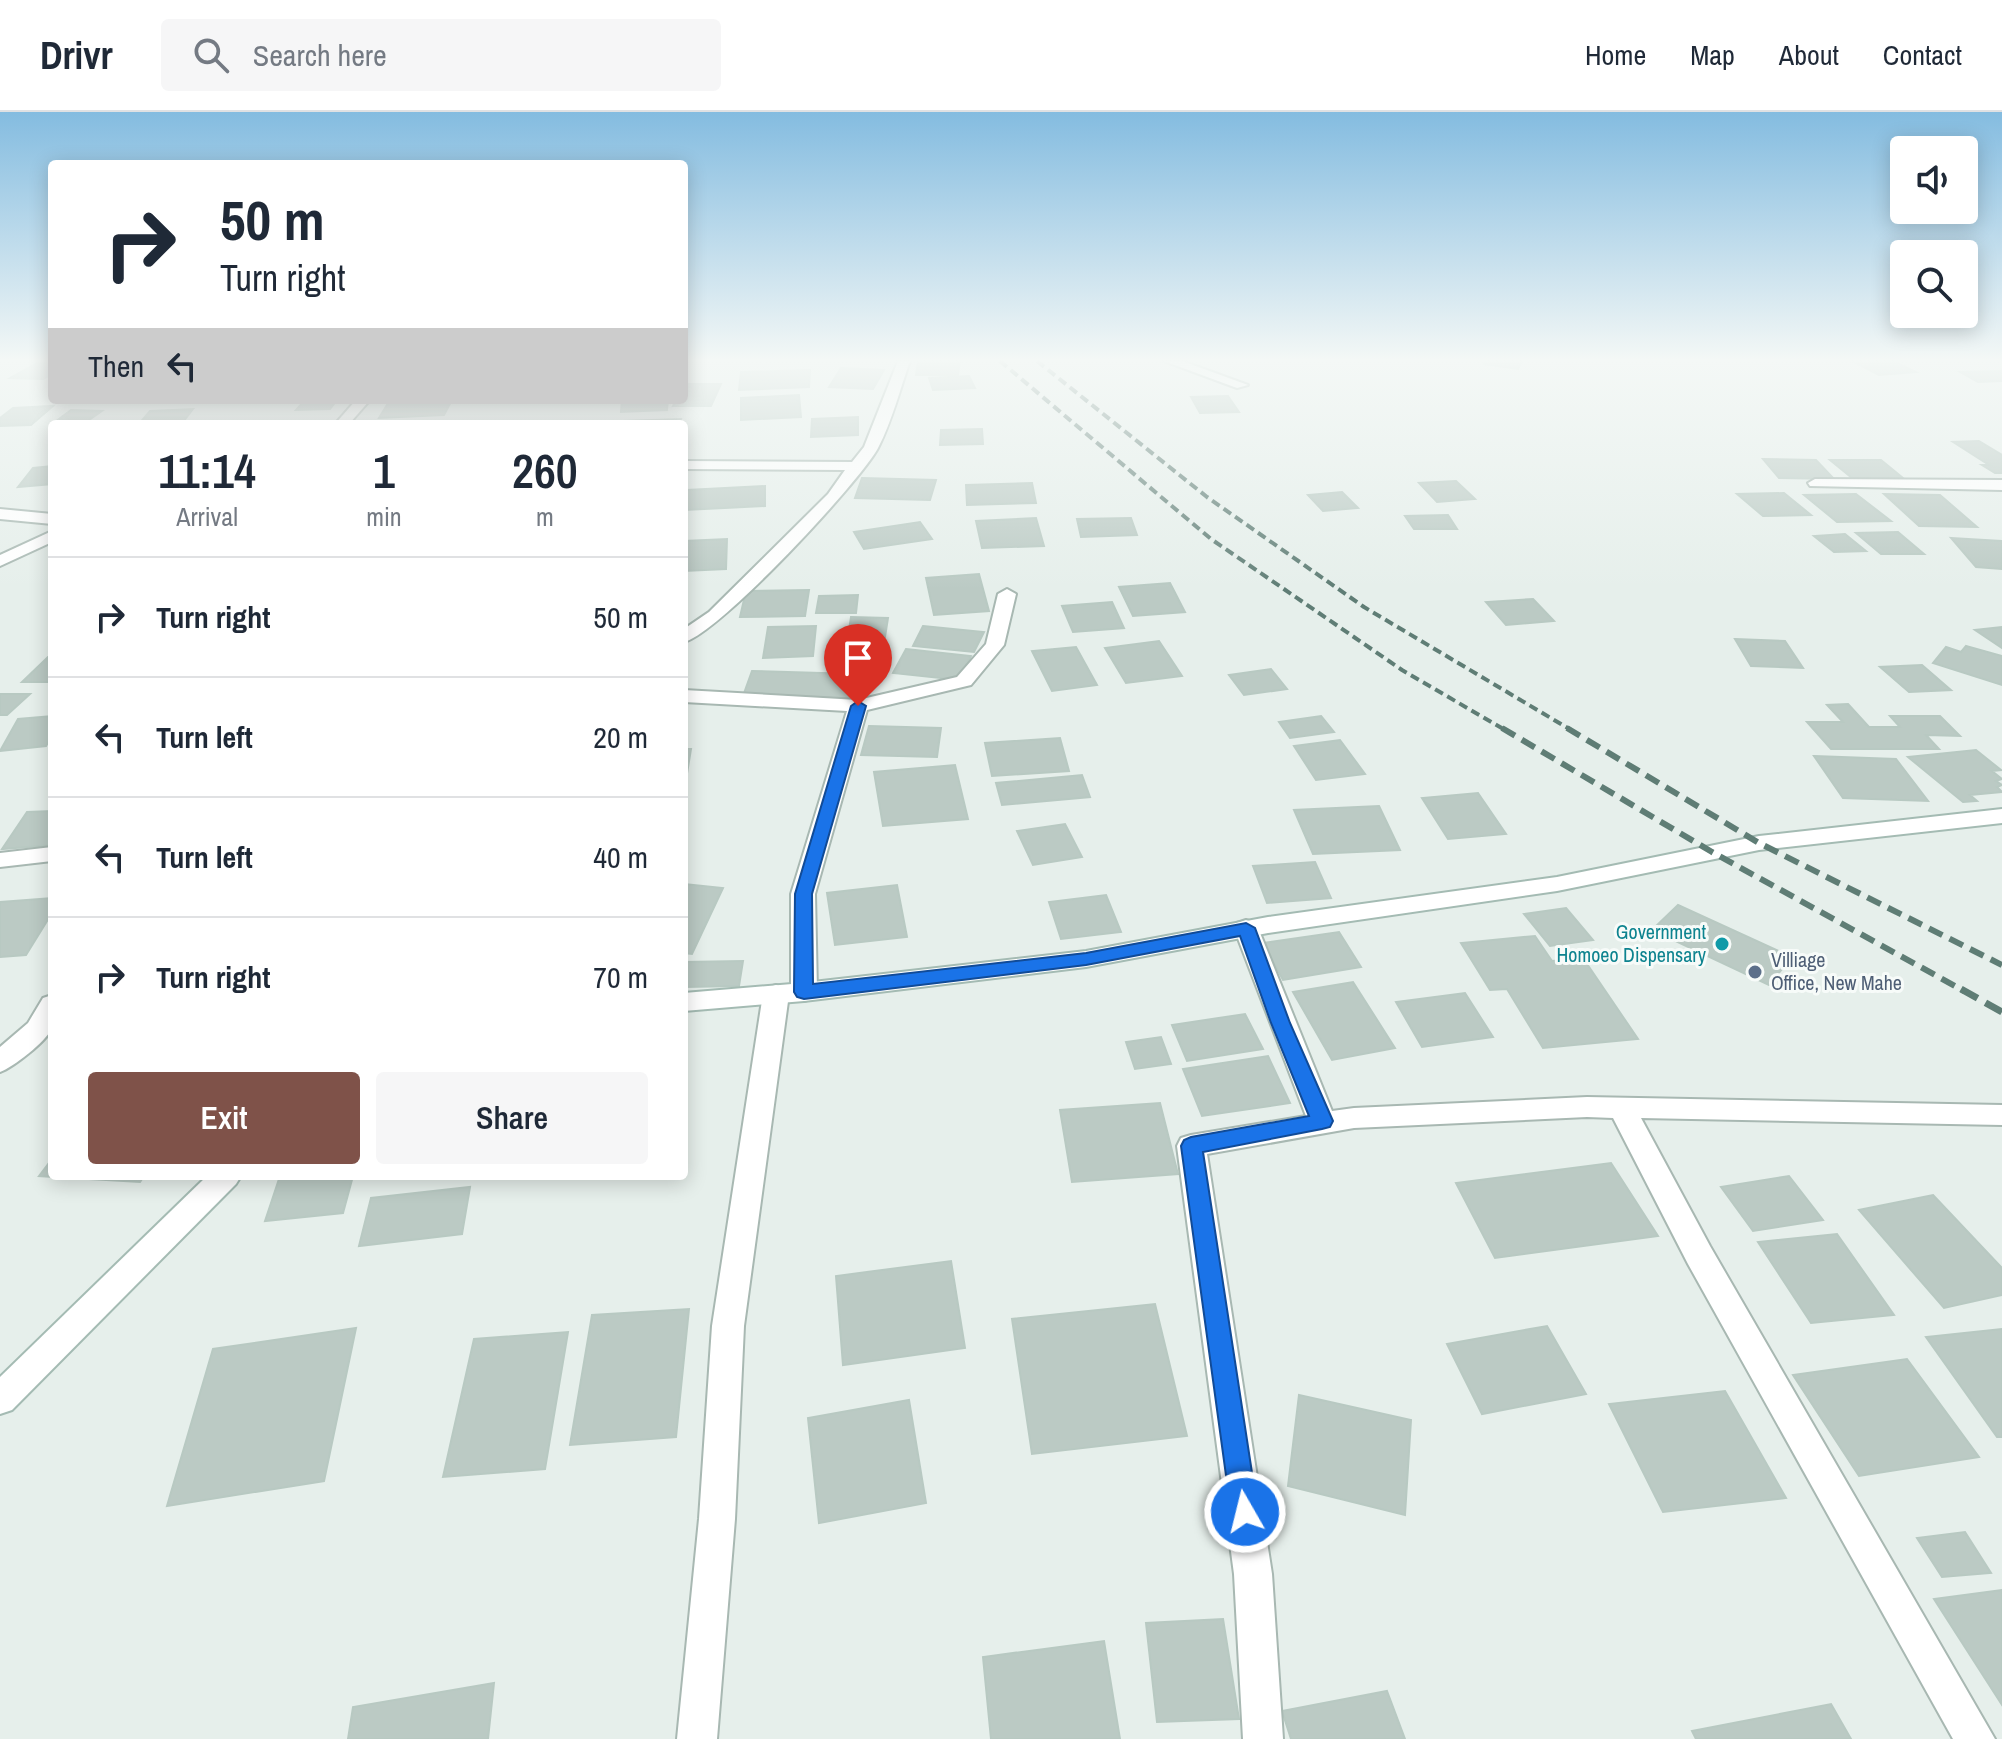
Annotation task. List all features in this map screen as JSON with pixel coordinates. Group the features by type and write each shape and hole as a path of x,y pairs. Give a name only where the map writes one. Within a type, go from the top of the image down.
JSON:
{"street":[{"path":"688,634 715,616 833,497 871,448 875,437"},
{"path":"688,465 856,466"},
{"path":"1815,483 2002,485"},
{"path":"0,514 48,519"},
{"path":"0,561 48,538"},
{"path":"688,696 858,706 964,681 995,645 1007,594"},
{"path":"697,1739 717,1519 728,1326 790,993 803,894 858,706"},
{"path":"688,1002 1086,959 1246,928 1557,884 1759,843 2002,816"},
{"path":"0,860 48,854"},
{"path":"1246,928 1322,1121"},
{"path":"0,1062 38,1029 48,1011"},
{"path":"1263,1739 1253,1574 1191,1146 1322,1121 1572,1107 2002,1115"},
{"path":"1622,1108 1706,1269 1975,1739"},
{"path":"0,1399 222,1180"}],"building":[{"path":"941,437 983,437 983,444 940,445"},
{"path":"1979,441 2002,455 2002,473 1995,473 1982,465 1989,465 1953,442"},
{"path":"1763,459 1816,460 1834,479 1779,478"},
{"path":"1830,460 1881,460 1903,478 1852,478"},
{"path":"48,466 48,484 18,487 33,468"},
{"path":"862,478 936,480 930,500 855,498"},
{"path":"1456,481 1475,499 1437,502 1419,483"},
{"path":"1032,483 1036,503 967,505 966,485"},
{"path":"765,486 765,506 688,510 688,490"},
{"path":"1342,492 1358,508 1323,511 1308,495"},
{"path":"1784,493 1811,515 1763,516 1737,494"},
{"path":"1856,494 1891,521 1837,522 1804,495"},
{"path":"1884,494 1940,495 1977,527 1919,526"},
{"path":"1448,515 1457,529 1414,529 1405,516"},
{"path":"1036,518 1044,546 982,548 976,521"},
{"path":"1131,518 1137,535 1081,537 1077,519"},
{"path":"920,522 932,539 864,549 854,532"},
{"path":"1898,532 1924,554 1881,554 1856,533"},
{"path":"1845,534 1866,551 1834,552 1814,536"},
{"path":"1951,538 2002,541 2002,569 1976,567"},
{"path":"727,539 726,569 688,571 688,541"},
{"path":"979,574 989,611 934,615 926,578"},
{"path":"1170,583 1185,612 1133,616 1119,587"},
{"path":"809,590 805,616 740,617 746,591"},
{"path":"858,595 856,613 816,613 819,596"},
{"path":"1533,599 1554,621 1506,625 1486,602"},
{"path":"1112,602 1124,628 1073,632 1062,606"},
{"path":"851,617 888,618 885,637 848,637"},
{"path":"816,626 813,656 763,658 768,627"},
{"path":"923,626 984,632 974,652 913,646"},
{"path":"2002,627 2002,648 1975,630"},
{"path":"1735,639 1785,641 1803,668 1751,666"},
{"path":"1159,641 1182,676 1126,683 1105,648"},
{"path":"1966,646 2002,656 2002,685 1933,663 1946,647 1961,652"},
{"path":"1076,647 1097,685 1052,691 1032,651"},
{"path":"906,649 971,656 959,680 893,673"},
{"path":"48,657 48,682 22,682"},
{"path":"1922,665 1951,690 1909,692 1880,667"},
{"path":"1271,669 1287,689 1244,695 1229,675"},
{"path":"752,671 855,674 850,699 743,696"},
{"path":"0,694 30,694 7,715 0,715"},
{"path":"1848,704 1869,727 1900,727 1890,716 1940,716 1960,736 1926,735 1939,749 1831,749 1807,722 1843,722 1827,705"},
{"path":"48,716 46,746 0,751 18,719"},
{"path":"1321,716 1334,732 1290,738 1279,722"},
{"path":"869,726 941,728 937,757 861,755"},
{"path":"1060,738 1069,771 992,776 985,743"},
{"path":"1340,740 1365,774 1316,780 1294,746"},
{"path":"1976,750 2001,770 1992,771 2002,779 1996,781 2002,785 1997,787 2002,792 1970,795 1977,801 1963,802 1908,757"},
{"path":"1814,756 1896,759 1928,801 1843,798"},
{"path":"955,765 968,819 883,826 874,772"},
{"path":"1082,775 1090,797 1002,805 996,783"},
{"path":"1478,793 1506,834 1448,839 1422,798"},
{"path":"1379,806 1400,850 1313,854 1294,810"},
{"path":"48,811 48,845 2,849 27,812"},
{"path":"1065,824 1082,857 1033,865 1017,831"},
{"path":"1315,862 1331,898 1267,903 1253,866"},
{"path":"688,884 723,888 692,954 688,954"},
{"path":"897,885 907,937 835,945 827,893"},
{"path":"1106,895 1121,932 1061,939 1049,902"},
{"path":"48,898 48,919 26,955 0,957 0,902"},
{"name":"Government Homoeo Dispensary","path":"1678,905 1792,957 1769,985 1652,930"},
{"path":"1566,908 1593,940 1550,946 1524,914"},
{"path":"1339,932 1361,967 1283,980 1263,943"},
{"path":"1535,936 1552,961 1583,958 1638,1039 1543,1048 1507,989 1490,990 1461,943"},
{"path":"743,961 739,986 688,987 688,962"},
{"path":"1353,982 1395,1048 1332,1060 1293,992"},
{"path":"1465,993 1493,1037 1422,1047 1396,1002"},
{"path":"1245,1014 1263,1049 1187,1061 1172,1025"},
{"path":"1161,1037 1171,1064 1135,1069 1126,1042"},
{"path":"1268,1056 1290,1103 1202,1116 1183,1069"},
{"path":"1160,1103 1178,1174 1072,1182 1060,1110"},
{"path":"1611,1163 1658,1236 1495,1258 1456,1183"},
{"path":"48,1164 48,1177 39,1176"},
{"path":"1789,1176 1823,1220 1753,1231 1721,1187"},
{"path":"279,1180 352,1180 343,1213 265,1221"},
{"path":"470,1187 462,1234 359,1246 371,1198"},
{"path":"1933,1195 2002,1268 2002,1295 1944,1308 1859,1210"},
{"path":"1837,1234 1894,1315 1811,1323 1758,1242"},
{"path":"951,1261 965,1348 843,1365 836,1276"},
{"path":"1155,1304 1187,1436 1032,1454 1012,1319"},
{"path":"689,1309 676,1437 570,1445 592,1315"},
{"path":"1547,1326 1586,1394 1482,1414 1447,1344"},
{"path":"356,1328 324,1481 167,1506 213,1349"},
{"path":"2002,1329 2002,1437 1997,1437 1926,1337"},
{"path":"568,1332 545,1469 443,1477 474,1339"},
{"path":"1907,1359 1979,1457 1859,1476 1793,1375"},
{"path":"1725,1391 1786,1498 1663,1512 1609,1404"},
{"path":"1299,1395 1411,1420 1405,1515 1288,1486"},
{"path":"909,1400 926,1503 819,1523 808,1418"},
{"path":"1965,1532 1991,1573 1942,1577 1917,1538"},
{"path":"2002,1590 2002,1705 1934,1599"},
{"path":"1223,1619 1239,1719 1157,1722 1146,1623"},
{"path":"1104,1641 1120,1739 991,1739 983,1657"},
{"path":"494,1683 488,1739 348,1739 353,1707"},
{"path":"1387,1691 1405,1739 1291,1739 1282,1711"},
{"path":"1831,1704 1851,1739 1696,1739 1692,1731"}],"railway":[{"path":"1090,437 1211,539 1402,670 1505,730"},
{"path":"1132,437 1207,497 1364,607 1571,730"},
{"path":"1502,728 1712,852 1964,991"},
{"path":"1567,728 1759,843 2002,965"},
{"path":"1961,989 2002,1012"}],"place":[{"name":"Government Homoeo Dispensary","path":"1722,944"},
{"name":"Villiage Office, New Mahe","path":"1755,972"}],"route":[{"path":"858,706 803,894 804,992 1086,959 1246,928 1322,1121 1191,1146 1245,1512"}]}
